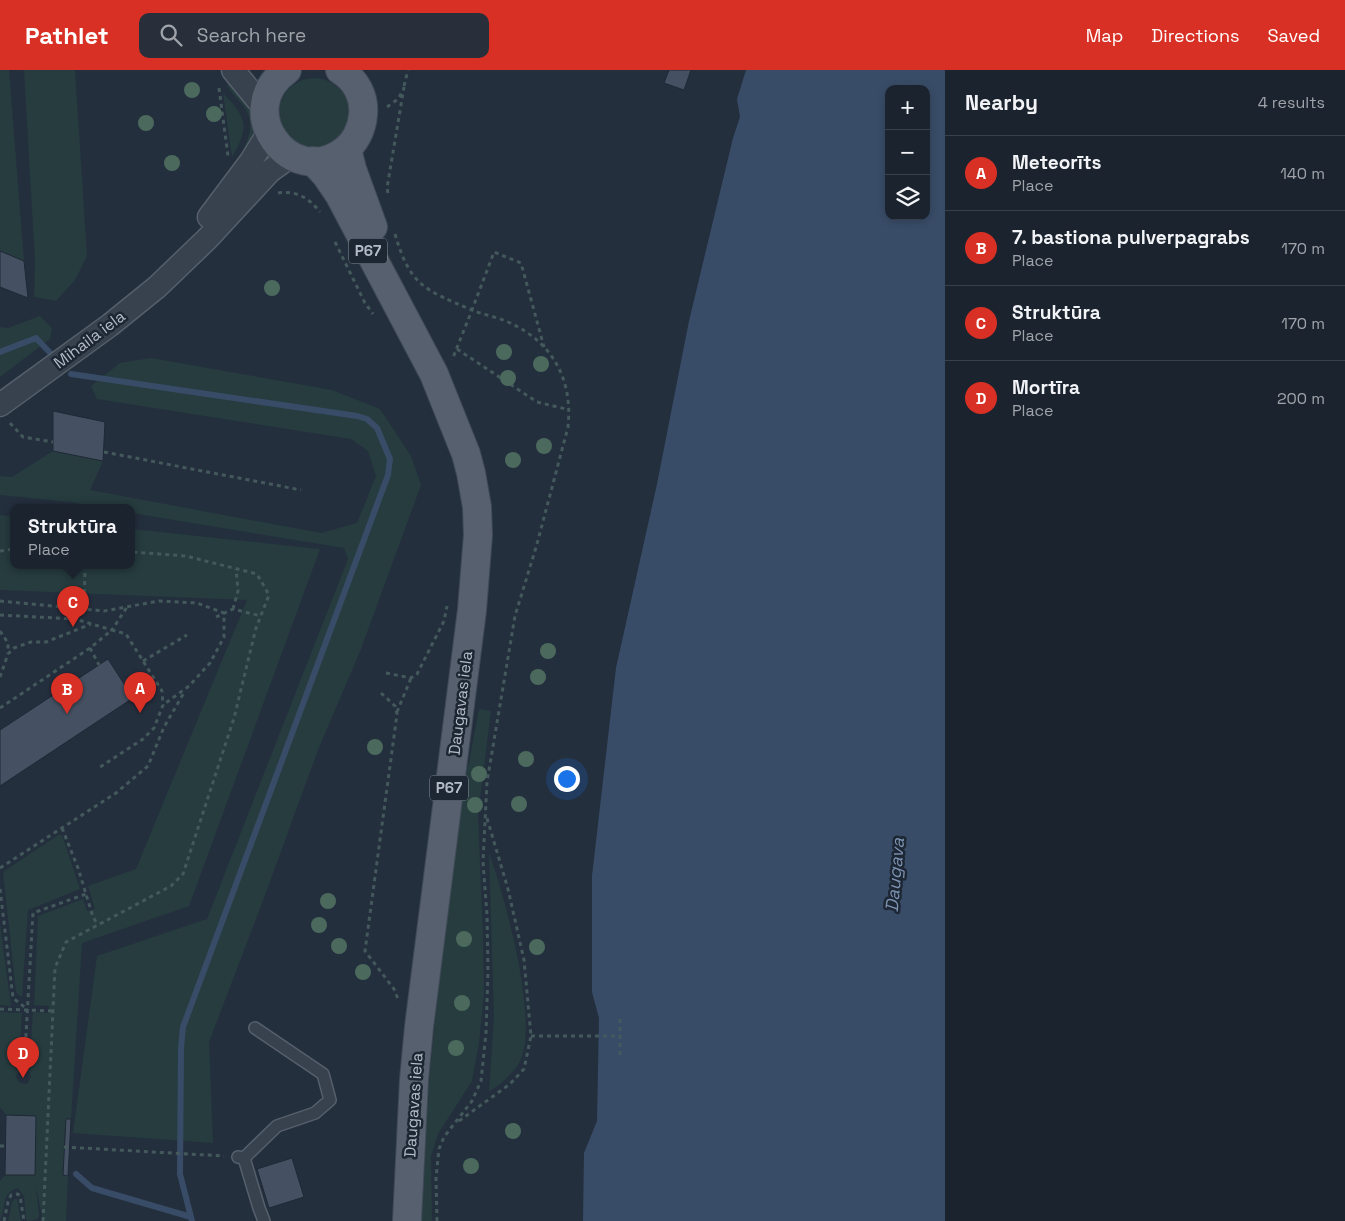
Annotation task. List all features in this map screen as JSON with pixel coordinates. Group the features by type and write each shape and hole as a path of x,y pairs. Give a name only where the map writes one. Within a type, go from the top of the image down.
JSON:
{"main road":[{"path":"267,121 269,92 282,71"},
{"path":"302,158 331,158 347,149 358,134 362,126 363,112 360,94 347,73"},
{"name":"P67","path":"267,121 276,144 302,158"},
{"name":"Daugavas iela","path":"347,149 364,204 419,344"},
{"name":"Daugavas iela","path":"302,158 326,175 339,194 376,267 419,344 434,374 466,454 475,490 478,535 472,610 419,1027 413,1090 408,1221"}],"street":[{"path":"233,70 267,121"},
{"name":"Mihaila iela","path":"174,269 203,225 251,161 267,121"},
{"name":"Mihaila iela","path":"3,411 157,287 207,239 270,171 302,158"}],"lane":[{"path":"256,1028 323,1074 330,1100 316,1113 277,1126 241,1157 264,1221"}],"path":[{"path":"388,196 387,188 408,70"},
{"path":"227,92 216,81 220,92 229,160"},
{"path":"363,112 375,111 392,105 398,99 404,86"},
{"path":"274,194 292,192 299,194 315,205 321,214"},
{"path":"394,230 401,254 414,278 429,291 518,327 544,347 555,360 563,376 570,410 568,427 515,616 487,782 483,862 487,915 488,971 486,1033 481,1081 472,1101 444,1137 437,1161 437,1221"},
{"path":"334,241 365,303 375,316"},
{"path":"446,362 453,360 494,252 521,263 544,347"},
{"path":"457,349 537,402 570,410"},
{"path":"3,411 23,437 53,442"},
{"path":"104,452 301,490"},
{"path":"43,1221 55,968 66,942 171,886 183,874 234,718 256,628 269,595 257,574 186,556 135,552"},
{"path":"84,609 86,569"},
{"path":"233,609 238,590 236,569"},
{"path":"0,601 104,610 160,601 197,603 224,613"},
{"path":"402,1007 394,990 365,951 397,714 411,678 417,674 444,621 447,602"},
{"path":"0,708 90,648 112,630 128,607"},
{"path":"216,617 233,609 261,616"},
{"path":"163,705 187,687 210,663 224,637 224,613"},
{"path":"0,615 75,619 126,634 144,662 162,691 163,705 154,728 143,739 98,768"},
{"path":"8,654 18,646 31,642 46,642 91,624"},
{"path":"0,631 8,643 8,654 0,677"},
{"path":"144,662 187,635"},
{"path":"90,648 99,665"},
{"path":"386,673 411,678"},
{"path":"0,868 116,793 148,766 164,727 187,687"},
{"path":"381,693 395,706 397,714"},
{"path":"454,1124 510,1084 524,1069 531,1036 524,960 508,888 485,812"},
{"path":"62,828 93,917 98,925"},
{"path":"0,889 13,998 27,1009"},
{"path":"24,1069 33,913 86,894"},
{"path":"0,1009 53,1011"},
{"path":"620,1019 620,1055"},
{"path":"531,1036 620,1036"},
{"path":"0,1146 5,1146"},
{"path":"64,1147 241,1157"},
{"path":"4,1221 11,1195 18,1194 20,1196 24,1221"}],"green space":[{"path":"0,70 9,70 24,261 0,251"},
{"path":"24,70 75,70 87,256 75,280 56,301 34,297 35,262"},
{"path":"227,77 250,107 256,124 256,133 252,142 240,158 249,133 249,116 246,109 229,88"},
{"path":"314,78 327,81 339,88 346,100 349,113 346,126 339,138 327,145 314,148 301,145 289,138 282,126 279,113 282,100 289,88 301,81"},
{"path":"223,93 237,109 243,123 242,138 232,157"},
{"path":"40,316 52,328 50,339 0,377 0,327 8,328"},
{"path":"151,358 332,390 380,409 411,456 421,485 361,649 318,750 209,1042 213,1143 73,1133 97,956 207,919 348,559 344,548 135,513 135,504 82,504 0,495 0,476 12,477 53,451 103,461 90,490 321,533 357,523 376,476 368,451 351,439 97,399 91,386 120,363"},
{"path":"0,515 10,516 10,569 135,569 135,529 320,549 189,906 82,943 71,1119 66,1120 63,1175 68,1176 66,1221 43,1221 36,1187 38,1219 28,1221 26,1219 24,1196 18,1188 12,1190 6,1197 0,1221 0,1181 5,1175 35,1175 36,1116 6,1115 0,1107 0,1012 22,1013 19,1070 16,1077 20,1083 27,1084 31,1077 29,1071 33,1012 49,1013 49,1006 34,1005 38,916 83,899 87,911 95,909 88,886 136,869 247,600 0,590"},
{"path":"479,709 491,711 478,814 484,994 479,1043 472,1081 438,1134 431,1156 432,1221 421,1221 421,1171 445,922 464,777 469,763"},
{"path":"60,834 80,889 28,910 22,996 20,996 16,992 3,872"},
{"path":"489,853 511,927 518,959 526,1020 525,1045 519,1063 509,1075 489,1092 494,1017"},
{"path":"0,923 11,1006 0,1005"},
{"path":"17,1199 21,1221 8,1221 12,1202"}],"water":[{"name":"Daugava","path":"746,70 945,70 945,1221 583,1221 584,1153 597,1121 599,1018 592,992 592,876 616,668 657,484 689,321 733,138 740,117 737,99"}],"building":[{"path":"669,70 691,70 684,90 664,83"},
{"path":"0,251 24,261 28,298 0,287"},
{"path":"53,411 105,422 103,461 53,451"},
{"path":"108,659 133,698 0,786 0,730"},
{"path":"6,1115 36,1116 35,1175 5,1175"},
{"path":"66,1119 71,1119 68,1176 63,1175"},
{"path":"292,1158 304,1197 269,1208 257,1169"}],"waterway":[{"path":"0,352 36,338 54,357"},
{"path":"71,374 357,416 367,419 377,428 390,459 388,475 183,1027 181,1048 180,1174 192,1221"},
{"path":"76,1174 92,1188 191,1217"}],"place":[{"name":"Struktūra","path":"73,627"},
{"name":"Meteorīts","path":"140,713"},
{"name":"7. bastiona pulverpagrabs","path":"67,714"},
{"name":"Mortīra","path":"23,1078"}]}
